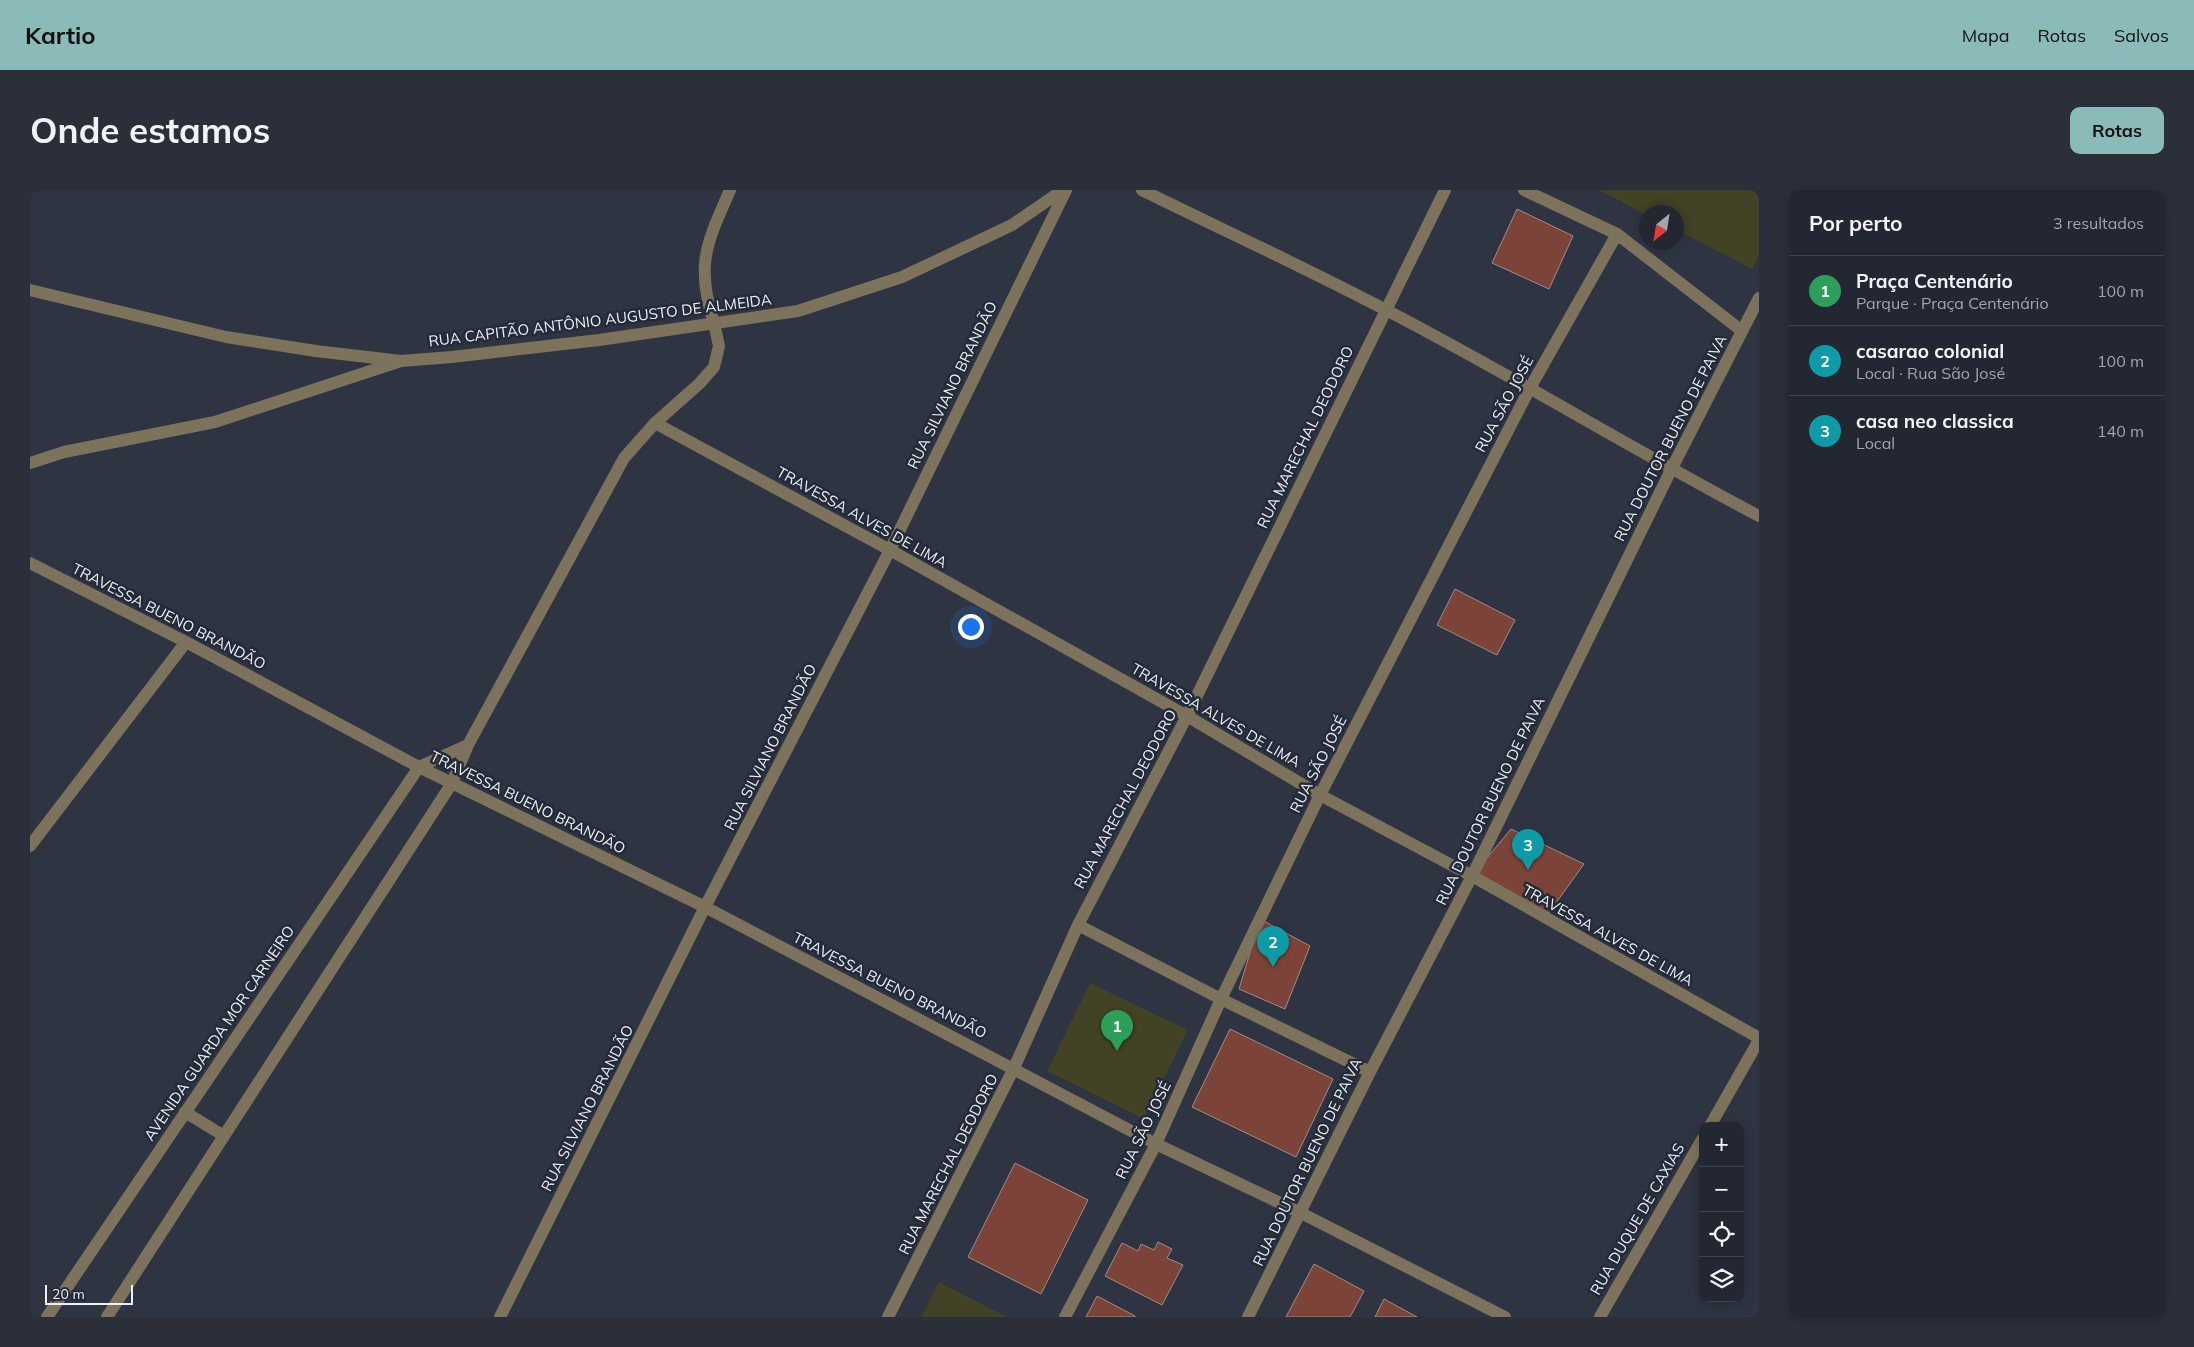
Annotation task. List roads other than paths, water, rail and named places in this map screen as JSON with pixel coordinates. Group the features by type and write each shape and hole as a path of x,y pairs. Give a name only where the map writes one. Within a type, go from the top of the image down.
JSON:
{"street":[{"path":"107,1317 452,783 468,745 624,458 655,423 700,384 714,367 719,346 705,296 704,258 730,190"},
{"name":"RUA CAPITÃO ANTÔNIO AUGUSTO DE ALMEIDA","path":"30,290 226,337 316,351 400,361 579,342 798,311 902,277 1012,225 1065,190"},
{"name":"RUA SILVIANO BRANDÃO","path":"500,1317 705,908 890,550 1065,190"},
{"path":"1142,190 1386,310 1530,388 1671,470 1759,516"},
{"name":"RUA MARECHAL DEODORO","path":"888,1317 1014,1068 1078,925 1187,716 1445,190"},
{"path":"1524,190 1617,234 1742,331"},
{"name":"RUA SÃO JOSÉ","path":"1065,1317 1156,1144 1221,999 1320,795 1530,388 1617,234"},
{"name":"RUA DOUTOR BUENO DE PAIVA","path":"1248,1317 1302,1213 1370,1072 1472,876 1671,470 1759,298"},
{"path":"30,462 64,452 215,422 400,361"},
{"name":"TRAVESSA ALVES DE LIMA","path":"655,423 890,550 1187,716 1320,795 1472,876 1759,1039"},
{"name":"TRAVESSA BUENO BRANDÃO","path":"30,563 186,642 419,767 705,908 1014,1068 1156,1144 1302,1213"},
{"path":"30,846 186,642"},
{"path":"419,767 468,745"},
{"name":"AVENIDA GUARDA MOR CARNEIRO","path":"47,1317 419,767"},
{"path":"1078,925 1221,999 1370,1072"},
{"path":"1712,1122 1759,1039"},
{"path":"185,1112 224,1136"},
{"name":"RUA DUQUE DE CAXIAS","path":"1600,1317 1699,1145"},
{"path":"1302,1213 1505,1317"}],"place":[{"name":"casa neo classica","path":"1528,870"},
{"name":"casarao colonial","path":"1273,967"},
{"name":"Praça Centenário","path":"1117,1051"}]}
